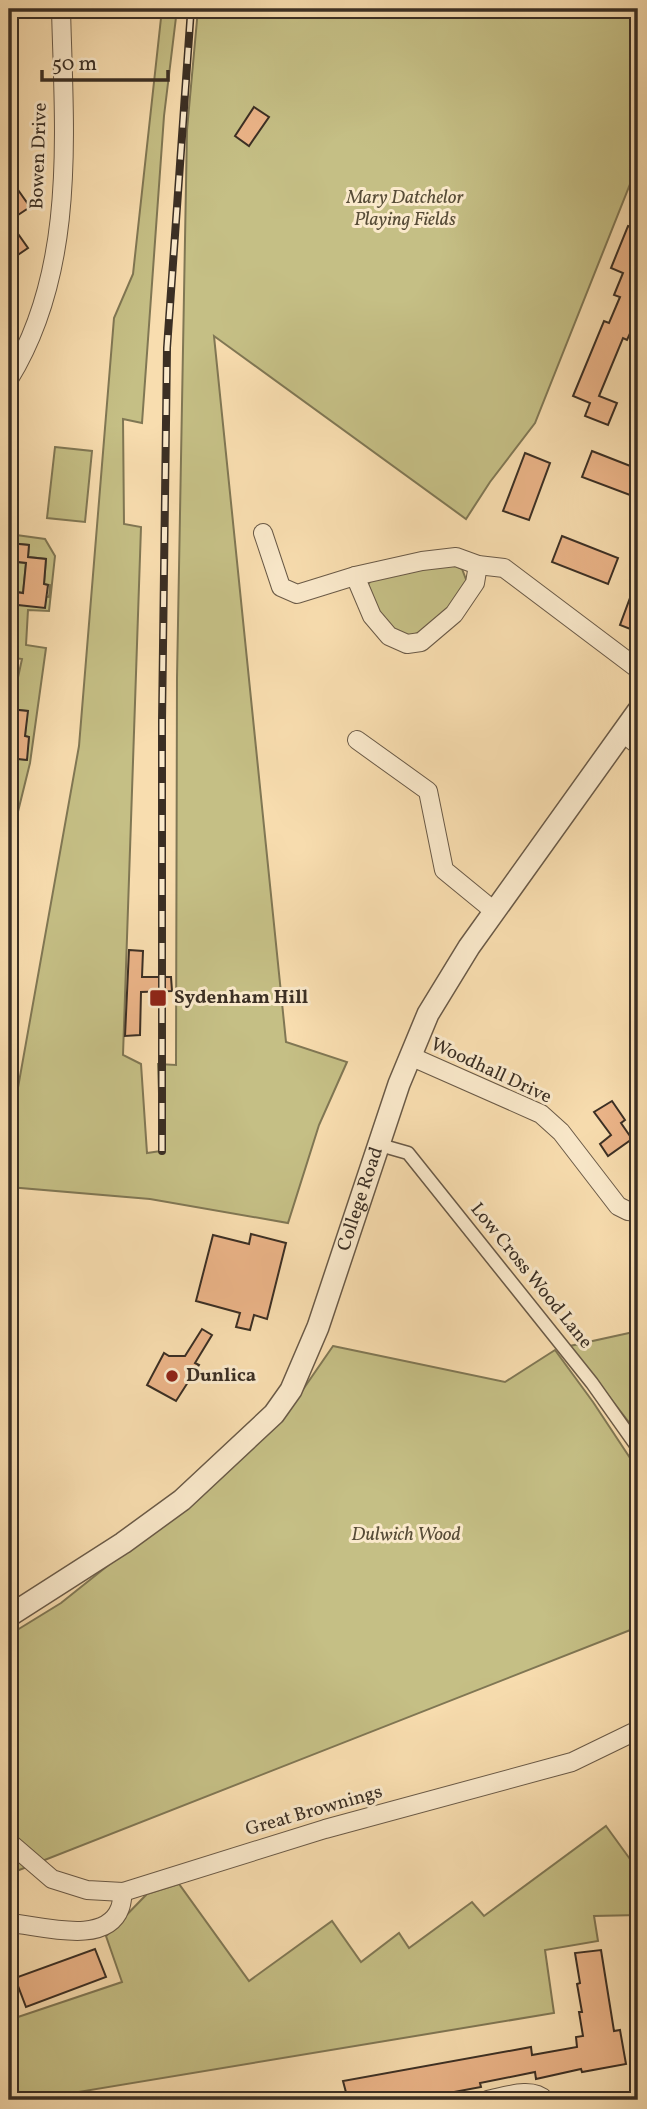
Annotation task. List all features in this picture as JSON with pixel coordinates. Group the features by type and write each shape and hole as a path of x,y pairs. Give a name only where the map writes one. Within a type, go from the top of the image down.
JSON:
{"street":[{"name":"Bowen Drive","path":"9,379 37,322 49,285 52,264 65,151 61,9"},
{"path":"263,533 281,587 297,594 355,576 422,561 456,557 478,565 504,568 638,669"},
{"path":"355,576 372,616 389,636 407,644 421,642 454,614 475,583 478,565"},
{"name":"College Road","path":"9,1616 123,1543 182,1500 274,1414 291,1390 306,1359 410,1056 428,1014 447,980 494,912 630,739 638,711"},
{"path":"356,740 428,791 444,870 494,912"},
{"name":"Woodhall Drive","path":"410,1056 541,1114 561,1132 618,1206 638,1212"},
{"name":"Low Cross Wood Lane","path":"380,1145 408,1153 592,1383 638,1448"},
{"name":"Great Brownings","path":"9,1842 52,1879 86,1890 123,1892 325,1829 572,1762 638,1730"},
{"path":"9,1923 78,1932 96,1930 112,1921 120,1909 123,1892"},
{"path":"488,2100 529,2093 537,2094 545,2100"}],"green space":[{"name":"Mary Datchelor Playing Fields","path":"162,9 177,9 164,116 142,423 123,419 124,524 141,527 123,1055 141,1064 147,1153 161,1151 158,1064 176,1065 177,678 187,130 198,9 638,9 638,164 535,423 490,482 466,519 214,336 286,1042 347,1062 319,1125 288,1223 150,1199 9,1187 9,1138 79,746 114,318 133,274"},
{"path":"55,447 92,451 85,522 47,518"},
{"path":"9,534 45,539 55,556 49,611 28,610 26,645 46,648 30,763 9,848 9,758 26,760 29,737 25,736 27,711 9,709 9,681 17,682 22,659 15,658 17,633 9,632 9,561 26,563 23,593 49,597 50,585 44,584 46,559 28,557 29,545 9,543"},
{"path":"454,565 462,569 467,582 456,601 433,625 403,637 381,614 368,584 372,580 416,567"},
{"path":"638,1331 638,1434 570,1346"},
{"name":"Dulwich Wood","path":"333,1346 505,1382 555,1350 638,1470 638,1627 9,1874 9,1635 61,1603 205,1488 286,1414"},
{"path":"606,1826 635,1866 638,1864 638,1915 594,1916 598,1941 545,1950 554,2013 72,2093 72,2100 9,2100 9,2020 122,1982 106,1936 147,1894 179,1884 249,1981 332,1921 361,1962 399,1933 409,1948 472,1902 484,1916"}],"building":[{"path":"254,107 269,117 249,146 235,136"},
{"path":"9,177 30,207 9,221"},
{"path":"9,221 28,248 9,261"},
{"path":"628,226 638,230 638,331 632,329 627,340 623,338 599,396 617,403 608,425 585,416 590,403 573,396 604,321 609,323 620,297 614,295 623,273 611,268"},
{"path":"592,451 638,469 638,498 582,477"},
{"path":"525,453 550,463 529,520 503,511"},
{"path":"562,536 618,558 608,584 552,562"},
{"path":"9,543 29,545 28,557 46,559 44,584 48,585 45,608 9,604 9,591 23,593 26,563 9,561"},
{"path":"638,579 638,632 620,625"},
{"path":"9,709 28,711 25,736 29,737 27,760 9,758"},
{"path":"129,950 143,951 142,977 171,977 172,991 141,992 140,1035 125,1036"},
{"path":"612,1101 625,1120 621,1123 632,1139 608,1156 600,1144 611,1135 594,1112"},
{"path":"251,1234 286,1243 267,1319 254,1315 250,1330 236,1327 240,1313 196,1301 213,1235 249,1244"},
{"name":"Dunlica","path":"202,1329 212,1335 195,1363 199,1365 176,1401 147,1385 164,1353 169,1356 185,1356"},
{"path":"95,1949 106,1977 26,2007 15,1978"},
{"path":"601,1950 614,2031 620,2030 626,2064 582,2072 581,2069 536,2079 535,2072 480,2083 481,2087 411,2100 348,2100 343,2081 531,2047 532,2055 577,2047 576,2037 583,2036 575,1953"}],"railway":[{"path":"162,1151 162,721 167,348 191,9"}],"place":[{"name":"Sydenham Hill","path":"158,998"},
{"name":"Dunlica","path":"172,1376"}]}
